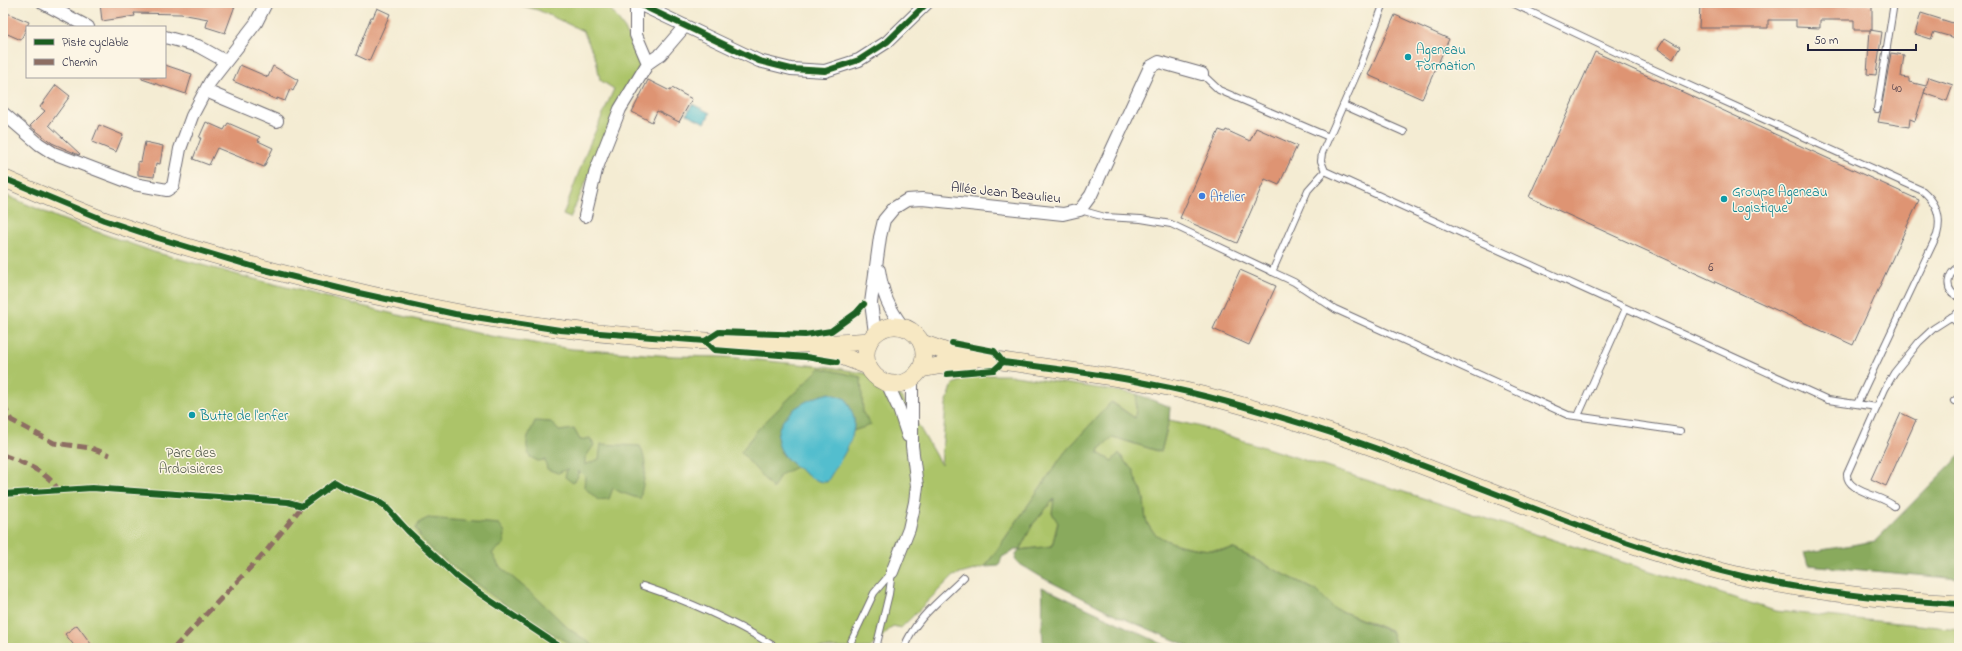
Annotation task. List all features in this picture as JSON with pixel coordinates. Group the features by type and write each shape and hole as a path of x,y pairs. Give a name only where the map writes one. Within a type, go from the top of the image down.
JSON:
{"main road":[{"path":"3,178 104,220 261,269 455,314 553,329 599,334 662,339 773,343 841,343 872,337 884,328 894,326 903,327 918,336 922,343 924,360 916,374"},
{"path":"872,337 866,353 868,366 872,373 887,383 899,384 916,374 949,364 1003,362"},
{"path":"773,343 839,356 868,366"},
{"path":"922,343 950,353 1150,384 1219,400 1311,426 1434,470 1596,532 1704,567 1776,584 1816,590 1882,598 1959,604"}],"street":[{"path":"43,3 86,26"},
{"path":"3,113 46,149 102,173 134,184 164,190 171,189 174,182 180,150 192,116 225,61 256,23 266,3"},
{"path":"648,63 636,35 636,3 759,61 791,69 825,71 859,60 886,42 927,3"},
{"path":"585,216 596,170 620,109 648,63 661,54 685,26"},
{"path":"166,37 198,46 225,61"},
{"name":"Allée Jean Beaulieu","path":"872,337 871,303 878,263 880,237 884,220 894,208 907,200 922,199 1063,214 1080,210 1091,195 1150,66 1159,62 1202,74"},
{"path":"206,91 277,122"},
{"name":"Allée Jean Beaulieu","path":"878,263 885,300 903,327"},
{"path":"912,446 916,374"},
{"path":"887,383 899,409 912,446 916,468 915,502 909,529 892,572"}],"lane":[{"path":"1384,3 1359,69 1321,157 1322,166 1325,171 1828,400 1877,407"},
{"path":"1512,3 1633,61 1916,188 1930,197 1938,212 1939,220 1937,235 1858,404"},
{"path":"1877,110 1894,3"},
{"path":"1202,74 1219,90 1329,137"},
{"path":"1343,105 1404,132"},
{"path":"1272,272 1308,190 1325,171"},
{"path":"1080,210 1105,217 1141,219 1171,224 1294,282 1335,309 1568,415 1680,431"},
{"path":"1959,266 1953,271 1948,281 1950,289 1959,297"},
{"path":"1578,416 1626,308"},
{"path":"1894,506 1883,499 1852,486 1847,478 1848,470 1885,389 1905,358 1934,328 1959,312"},
{"path":"1951,317 1959,325"},
{"path":"848,648 874,593 892,572"},
{"path":"876,648 889,594 892,572"},
{"path":"904,648 907,639 921,619 964,577"},
{"path":"643,586 705,609 734,623 777,648"}],"green space":[{"path":"511,3 597,3 609,7 625,29 641,65 621,102 570,218 563,215 587,150 614,89 600,80 596,59 583,31 538,10"},
{"name":"Parc des Ardoisières","path":"3,194 61,219 154,252 242,276 414,319 490,336 572,349 673,356 727,357 829,367 875,375 894,389 905,402 941,465 946,404 953,384 975,375 1008,375 1137,394 1135,418 1112,402 1065,452 985,567 953,576 901,628 893,626 870,648 3,648"},
{"path":"820,368 861,377 863,413 871,425 853,431 854,419 780,452 796,467 780,475 773,489 741,452 758,429"},
{"path":"1137,394 1170,407 1169,420 1161,452 1113,437 1099,449 1098,453 1112,461 1119,453 1125,462 1134,470 1136,480 1144,499 1146,520 1156,535 1165,540 1189,547 1214,550 1234,549 1317,591 1334,608 1391,632 1397,648 1193,648 1120,617 1043,578 1018,563 1015,559 1019,550 1052,546 1058,523 1052,513 1054,499 1033,524 1020,549 1017,549 1002,557 999,566 985,567 1065,452 1111,402 1135,418"},
{"path":"1169,420 1198,426 1775,611 1959,629 1959,648 1397,648 1391,631 1334,608 1317,591 1234,549 1214,550 1189,547 1165,540 1156,535 1146,520 1143,495 1134,477 1133,470 1119,453 1112,461 1098,453 1099,449 1113,437 1161,452"},
{"path":"535,421 551,422 559,431 574,429 580,440 590,438 594,445 585,458 585,465 599,459 601,444 640,446 643,453 645,472 640,499 613,488 609,499 598,500 584,487 585,477 579,471 577,478 573,483 565,477 567,469 558,473 547,469 545,460 538,461 530,457 527,443"},
{"path":"1959,456 1959,579 1808,565 1804,553 1875,541"},
{"path":"1055,498 1052,513 1058,522 1052,546 1019,550 1033,524"},
{"path":"428,518 499,524 505,532 504,544 492,553 499,566 536,597 568,628 597,648 577,648 509,608 435,553 421,538 416,528 420,522"},
{"path":"1042,587 1171,648 1044,648 1042,633"}],"water":[{"path":"692,104 710,113 705,123 687,114"},
{"path":"830,393 846,399 854,419 854,428 845,452 827,482 815,480 785,457 779,445 778,433 782,422 801,404"}],"building":[{"path":"100,3 236,3 225,33 206,27 208,19 181,14 134,13 135,16 102,21"},
{"path":"1700,3 1872,4 1872,30 1854,30 1854,20 1820,20 1820,28 1796,27 1796,20 1768,20 1768,28 1699,28"},
{"path":"377,8 390,14 369,61 356,55 371,17 373,17"},
{"path":"3,13 7,13 29,22 21,40 3,32"},
{"path":"1921,13 1959,25 1959,39 1934,32 1931,39 1915,34"},
{"name":"Ageneau Formation","path":"1395,15 1449,39 1422,99 1368,75"},
{"path":"1870,30 1882,32 1876,75 1867,74"},
{"path":"1665,38 1680,47 1673,59 1658,49"},
{"name":"Groupe Ageneau Logistique","path":"1595,52 1919,200 1853,345 1529,197"},
{"path":"1891,53 1904,55 1901,77 1909,78 1909,82 1926,86 1929,77 1953,85 1947,101 1924,93 1915,121 1910,119 1909,127 1878,122"},
{"path":"166,65 192,74 186,94 142,79 166,78"},
{"path":"240,65 268,77 273,66 298,80 293,91 290,89 285,101 277,98 277,100 233,81"},
{"path":"648,80 670,91 672,88 692,99 679,122 657,111 652,122 632,112"},
{"path":"56,85 70,96 49,125 80,154 79,155 52,143 30,126 45,111 40,107"},
{"path":"206,122 224,130 228,123 260,137 258,141 273,148 264,167 217,148 209,165 193,159 201,138 199,138"},
{"path":"99,125 123,135 116,152 92,142"},
{"path":"1256,128 1297,146 1279,185 1265,179 1237,243 1180,218 1219,130 1225,132 1226,130 1250,141"},
{"path":"145,142 163,146 160,164 156,163 154,177 138,175 138,161 141,162"},
{"path":"1240,270 1276,286 1249,345 1213,329"},
{"path":"1901,413 1916,420 1886,486 1871,479"},
{"path":"77,625 94,648 76,648 65,634"}],"marked path":[{"path":"3,404 11,420 54,443 91,448 110,455"},
{"path":"3,455 34,468 48,478 58,490"},
{"path":"174,648 267,550 304,504"}],"cycle path":[{"path":"637,3 759,61 791,69 825,71 859,60 887,42 927,3"},
{"path":"3,178 104,220 261,269 359,293 455,314 560,330 705,341 719,332 805,335 831,331 856,313 864,304"},
{"path":"705,341 714,350 806,357 837,362"},
{"path":"952,343 994,351 1003,362 1132,380 1170,388 1270,414 1359,442 1604,534 1703,566 1766,581 1830,592 1959,604"},
{"path":"947,374 994,370 1003,362"},
{"path":"3,494 92,488 288,502 302,506 335,482 345,488 376,500 385,506 408,531 456,576 562,648"}],"place":[{"name":"Ageneau Formation","path":"1408,57"},
{"name":"Atelier","path":"1202,196"},
{"name":"Groupe Ageneau Logistique","path":"1724,199"},
{"name":"Butte de l'enfer","path":"192,415"}]}
